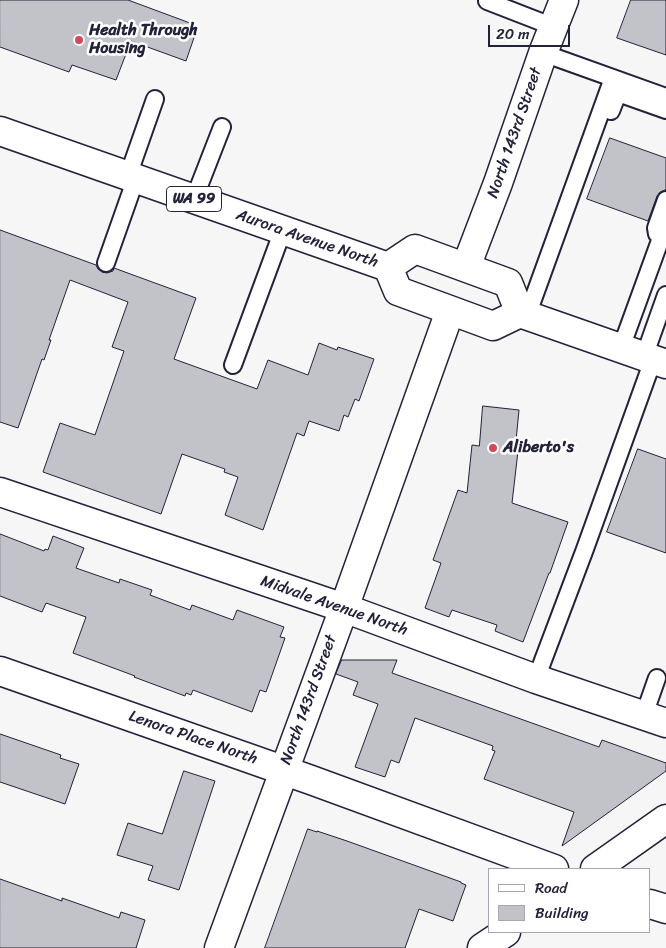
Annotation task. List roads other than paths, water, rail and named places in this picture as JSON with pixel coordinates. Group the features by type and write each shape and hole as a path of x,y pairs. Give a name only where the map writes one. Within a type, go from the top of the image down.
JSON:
{"main road":[{"name":"North 143rd Street","path":"466,267 564,0"},
{"name":"Aurora Avenue North","path":"0,131 388,267 398,291 450,311 493,326 524,314 508,283 415,249 388,267"},
{"name":"North 143rd Street","path":"219,948 344,608 450,311"},
{"path":"524,314 646,357"},
{"name":"Midvale Avenue North","path":"0,492 344,608 655,719"},
{"name":"Lenora Place North","path":"0,671 283,770 551,868"},
{"path":"596,868 661,824"},
{"path":"651,904 666,909"},
{"path":"482,948 504,933"}],"lane":[{"path":"487,1 554,27"},
{"path":"543,53 666,97"},
{"path":"524,314 570,198 613,78"},
{"path":"570,198 581,197 618,93 666,110"},
{"path":"106,263 155,99"},
{"path":"194,199 222,126"},
{"path":"659,243 656,228 666,200"},
{"path":"646,357 659,243 666,224"},
{"path":"233,365 283,230"},
{"path":"536,678 585,549 666,295"},
{"path":"655,719 657,678"}],"place":[{"name":"Health Through Housing","path":"79,40"},
{"name":"Aliberto's","path":"493,448"}]}
